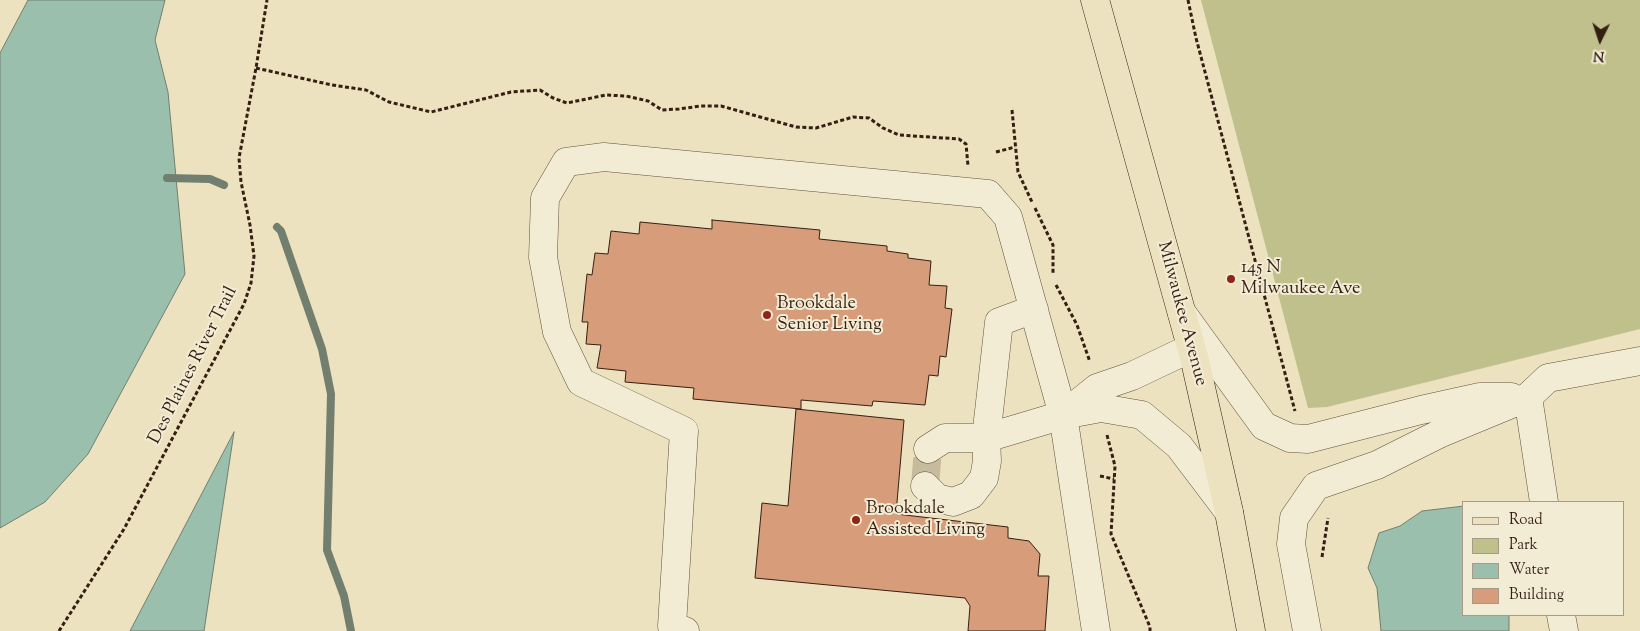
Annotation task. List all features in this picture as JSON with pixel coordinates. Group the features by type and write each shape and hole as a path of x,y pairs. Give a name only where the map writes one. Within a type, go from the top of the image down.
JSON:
{"main road":[{"name":"Milwaukee Avenue","path":"1095,0 1191,348 1229,512 1251,631"}],"lane":[{"path":"685,631 672,626 684,431 581,382 557,332 543,257 545,198 566,162 604,157 988,194 1008,217 1063,416 1096,631"},
{"path":"924,486 937,498 953,502 971,495 984,478 987,460 986,438 999,322 1034,310"},
{"path":"1180,310 1264,426 1290,438 1308,440 1420,410 1480,397 1528,397"},
{"path":"1063,416 1097,388 1132,376 1191,348"},
{"path":"1307,631 1291,544 1294,518 1316,486 1376,465 1442,433 1528,397 1548,378 1640,361"},
{"path":"1528,397 1544,501"},
{"path":"928,449 945,438 986,438 1063,416 1101,408 1142,415 1179,446 1229,512"},
{"path":"1562,616 1564,631"}],"path":[{"name":"Des Plaines River Trail","path":"59,631 124,529 244,304 251,283 254,256 241,182 239,158 267,0"},
{"path":"1188,0 1198,47 1303,439"},
{"path":"256,68 332,85 366,90 389,102 431,112 511,92 540,90 567,103 606,95 626,96 648,101 662,110 721,106 796,127 816,128 853,117 868,118 899,136 959,139 966,144 970,192"},
{"path":"1012,110 1018,172 1053,245 1053,279 1077,325 1093,370"},
{"path":"996,152 1015,148"},
{"path":"1106,428 1115,466 1111,534 1150,631"},
{"path":"1322,484 1330,504 1322,560"}],"green space":[{"path":"1201,0 1640,0 1640,329 1327,407 1308,408"}],"water":[{"path":"28,0 165,0 155,40 168,92 185,274 88,454 45,502 0,528 0,53"},
{"path":"234,432 204,631 130,631"},
{"path":"1462,506 1462,616 1509,616 1509,631 1381,631 1377,588 1368,568 1379,533 1400,526 1422,511"}],"building":[{"name":"Brookdale Senior Living","path":"712,220 820,230 819,239 887,246 887,251 908,254 908,258 931,261 929,285 947,286 945,308 952,309 946,357 940,356 938,376 929,375 925,405 873,401 872,406 801,400 801,409 693,399 694,388 625,382 626,371 597,368 601,345 586,344 588,322 582,322 587,274 592,275 595,253 608,254 611,231 639,234 640,222 712,229"},
{"name":"Brookdale Assisted Living","path":"796,409 904,420 896,514 1008,527 1008,538 1029,541 1040,554 1038,576 1049,576 1045,631 968,631 970,606 965,598 755,578 762,503 788,506"}],"waterway":[{"path":"167,178 210,179 224,185"},
{"path":"277,227 281,231 322,349 331,394 327,550 344,596 351,631"}],"tunnel":[{"path":"925,486 928,449"}],"place":[{"name":"145 N Milwaukee Ave","path":"1231,279"},
{"name":"Brookdale Senior Living","path":"767,315"},
{"name":"Brookdale Assisted Living","path":"856,520"}]}
